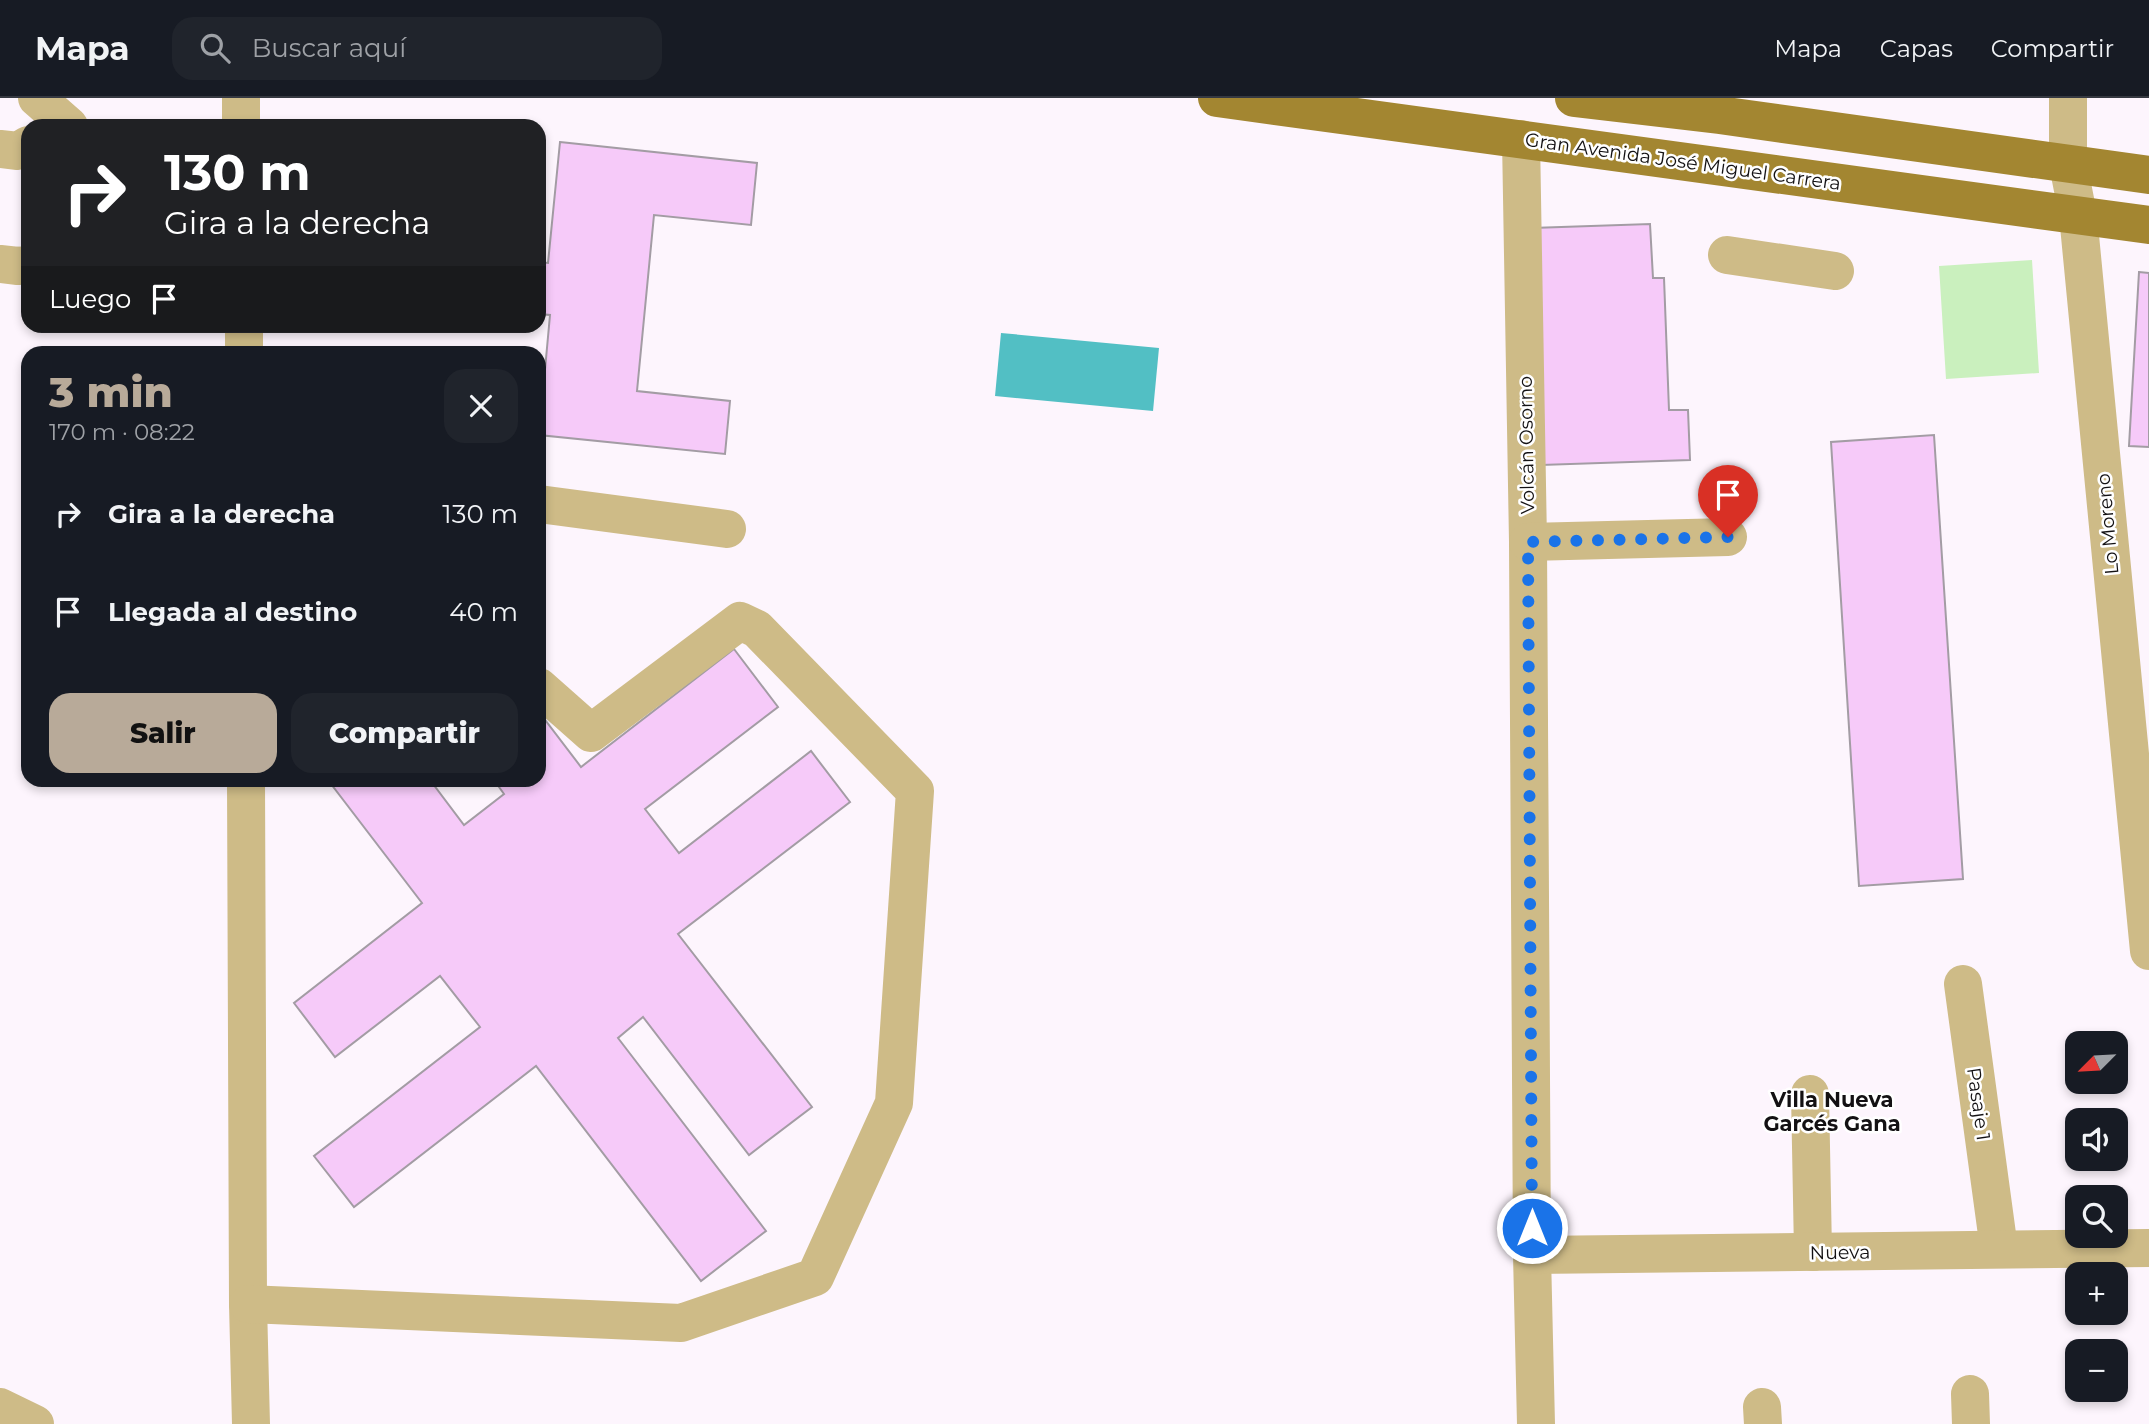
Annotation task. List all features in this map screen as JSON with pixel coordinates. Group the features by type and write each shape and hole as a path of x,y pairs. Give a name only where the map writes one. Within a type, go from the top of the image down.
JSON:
{"main road":[{"name":"Gran Avenida José Miguel Carrera","path":"1217,98 1351,106 1521,139 2149,225"},
{"path":"1574,98 1719,106 2067,164 2149,174"}],"street":[{"path":"35,98 40,110 39,119"},
{"path":"35,98 60,119"},
{"path":"240,98 241,119"},
{"name":"Lo Moreno","path":"2068,98 2067,164 2078,215 2135,670 2149,951"},
{"name":"Volcán Osorno","path":"1521,139 1528,542 1532,1255 1536,1424"},
{"path":"0,149 21,149"},
{"path":"1727,255 1835,271"},
{"path":"0,264 21,266"},
{"path":"546,504 727,530"},
{"path":"1528,542 1728,537"},
{"path":"248,1304 681,1323 815,1277 894,1103 915,791 757,629 740,621 591,733 546,693"},
{"path":"246,787 251,1424"},
{"name":"Pasaje 1","path":"1963,984 1997,1237"},
{"path":"1810,1094 1812,1239"},
{"name":"Nueva","path":"1532,1255 1812,1239 1997,1237 2149,1248"},
{"path":"0,1407 35,1424"}],"green space":[{"path":"2032,260 2039,373 1946,379 1939,266"}],"water":[{"path":"1001,333 1159,348 1153,411 995,396"}],"building":[{"path":"560,142 757,163 751,225 654,215 637,391 730,401 725,454 546,436 546,359 550,315 546,315 548,263"},
{"path":"1650,224 1653,278 1664,278 1669,410 1688,410 1690,460 1541,465 1532,228"},
{"path":"2139,272 2149,273 2149,447 2129,446"},
{"path":"1934,435 1963,879 1859,886 1831,442"},
{"path":"734,649 778,707 645,809 679,853 811,751 850,802 678,934 812,1107 749,1155 643,1017 618,1038 766,1231 701,1281 536,1066 354,1207 314,1156 480,1027 440,976 335,1057 294,1003 422,903 333,787 435,787 464,825 504,794 499,787 546,787 546,721 581,767"}],"district":[{"name":"Villa Nueva Garcés Gana","path":"1832,1112"}],"route":[{"path":"1532,1228 1528,542 1728,537"}]}
